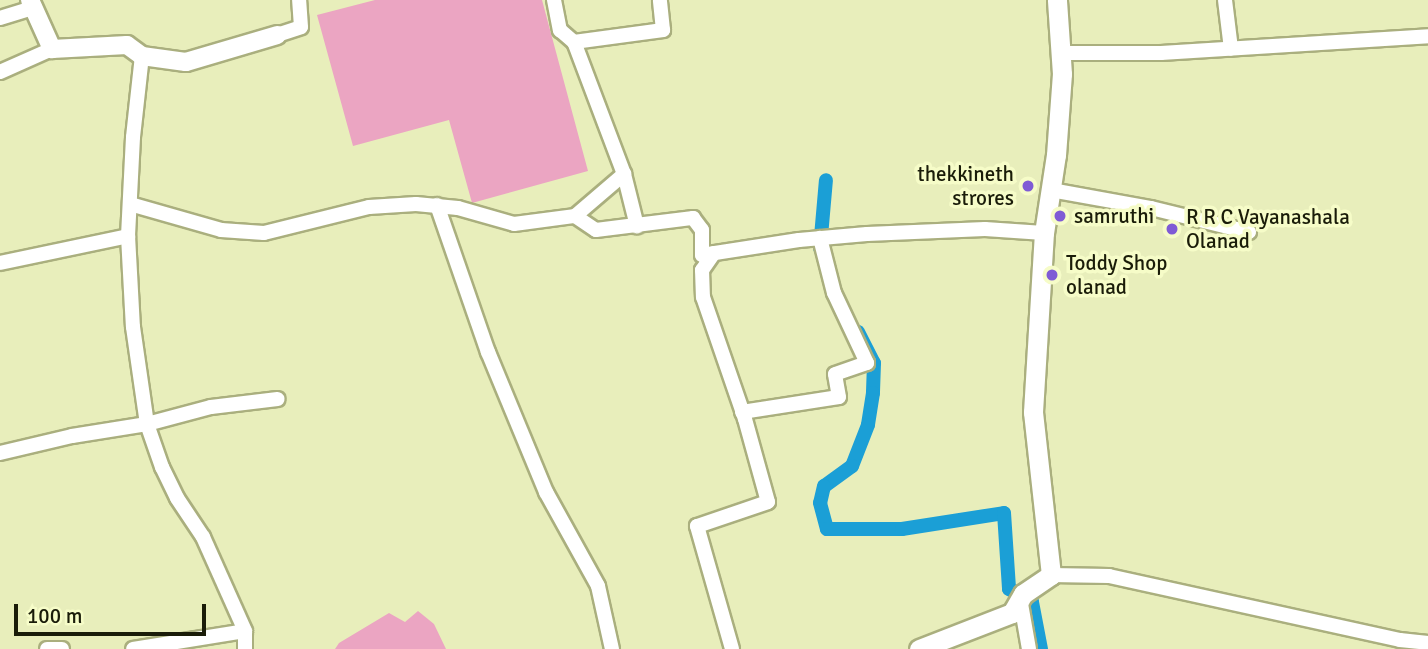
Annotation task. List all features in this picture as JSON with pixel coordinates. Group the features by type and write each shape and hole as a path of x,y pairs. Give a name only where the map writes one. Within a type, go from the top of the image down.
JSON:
{"main road":[{"path":"919,649 1012,613 1021,596 1051,575 1033,412 1044,233 1051,190 1062,74 1057,0"}],"street":[{"path":"0,72 52,49 127,45 142,56 186,62 301,27 299,0"},
{"path":"554,0 560,30 574,42 624,174 636,226"},
{"path":"574,42 663,30 660,0"},
{"path":"1225,0 1231,49"},
{"path":"0,19 32,4 52,49"},
{"path":"1059,53 1231,49 1428,36"},
{"path":"142,56 128,236 132,327 147,424 167,477 203,537 246,631 245,649"},
{"path":"130,204 220,230 264,233 369,207 438,205 514,224 575,216 624,174"},
{"path":"1051,190 1151,208 1249,232"},
{"path":"438,205 488,352 546,492 598,586 612,649"},
{"path":"575,216 596,230 692,218 702,230 702,255 820,238 985,229 1044,233"},
{"path":"0,262 128,236"},
{"path":"743,416 839,397 835,374 867,363 834,293 820,238"},
{"path":"714,253 702,270 703,297 743,416 768,502 697,526 732,649"},
{"path":"0,453 72,436 147,424 211,407 278,399"},
{"path":"1051,575 1109,576 1400,640 1428,643"},
{"path":"1021,596 1029,649"},
{"path":"133,649 246,631"},
{"path":"47,649 61,649"}],"shaded area":[{"path":"375,0 542,0 588,171 472,203 449,120 353,146 317,15"},
{"path":"418,611 434,624 446,649 335,649 339,643 389,613 405,622"}],"waterway":[{"path":"820,248 826,180"},
{"path":"858,332 874,363 868,425 852,466 824,486 820,503 827,529 902,529 1004,513 1009,589 1015,592"},
{"path":"1028,599 1032,602 1041,649"}],"place":[{"name":"thekkineth strores","path":"1028,186"},
{"name":"samruthi","path":"1060,216"},
{"name":"R R C Vayanashala Olanad","path":"1172,229"},
{"name":"Toddy Shop olanad","path":"1052,275"}]}
